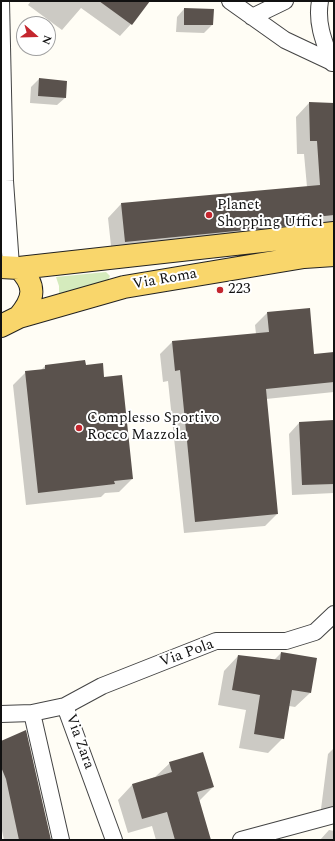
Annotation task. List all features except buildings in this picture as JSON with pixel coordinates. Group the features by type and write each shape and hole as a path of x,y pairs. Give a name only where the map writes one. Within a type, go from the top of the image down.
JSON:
{"main road":[{"name":"Via Roma","path":"10,267 334,233"},
{"name":"Via Roma","path":"10,321 124,287 304,258 334,255"},
{"path":"10,267 29,278 32,291 29,305 10,321"}],"street":[{"path":"1,1 5,181 10,267"},
{"path":"230,1 285,40 333,63"},
{"path":"252,17 285,1"},
{"path":"320,1 318,13 322,39 333,63"},
{"name":"Via Pola","path":"65,706 102,686 216,641 286,641 314,632 334,614"},
{"name":"Via Zara","path":"1,714 32,713 65,706 114,840"},
{"path":"32,713 61,840"},
{"path":"241,840 334,815"}],"green space":[{"path":"106,272 110,276 107,282 59,296 59,286 56,277"}],"place":[{"name":"Planet Shopping Uffici","path":"209,215"},
{"name":"223","path":"220,290"},
{"name":"Complesso Sportivo Rocco Mazzola","path":"79,428"}]}
